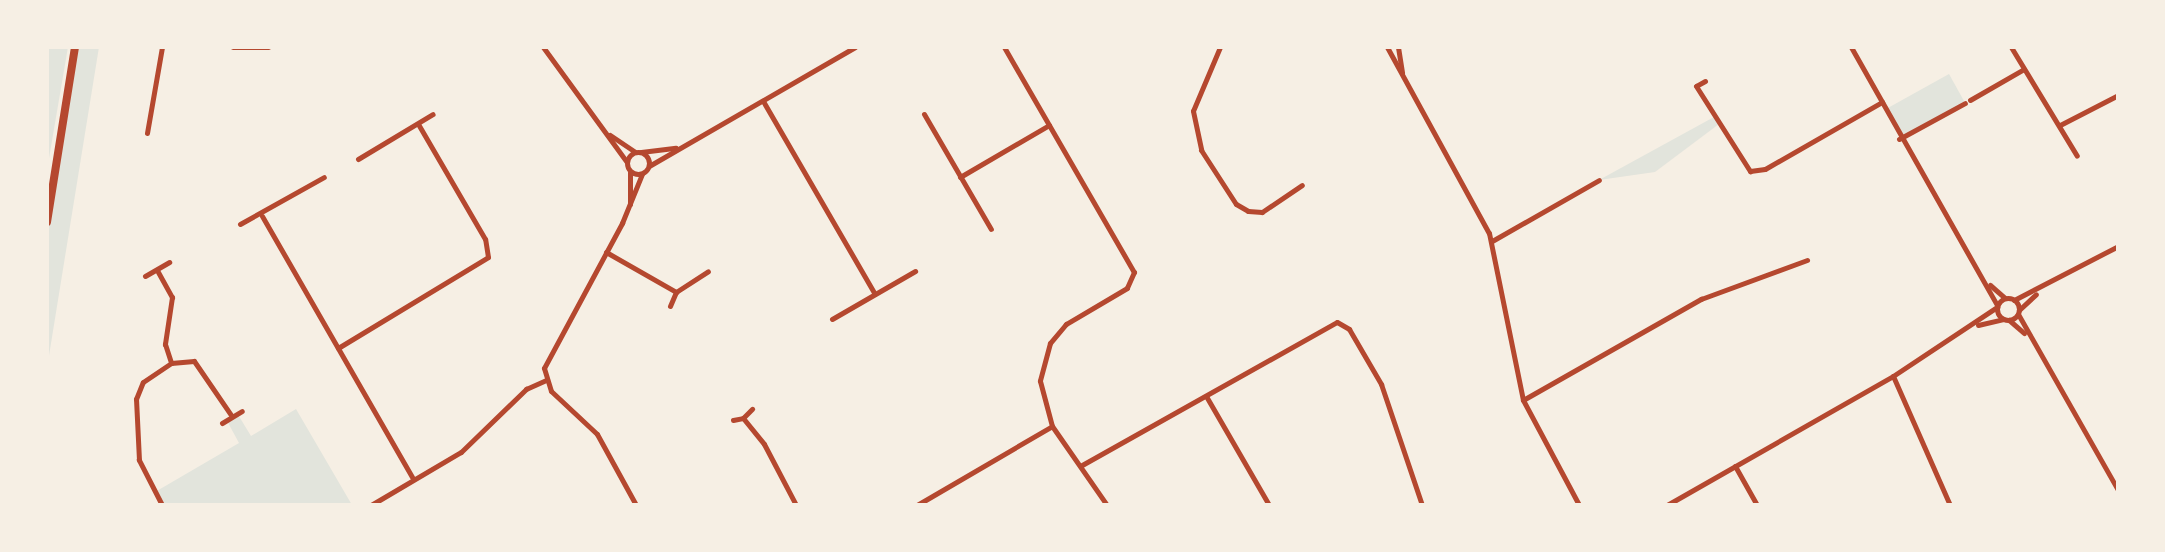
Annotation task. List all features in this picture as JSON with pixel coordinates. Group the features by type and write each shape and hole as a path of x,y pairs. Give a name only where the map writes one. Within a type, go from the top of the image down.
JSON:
{"main road":[{"path":"47,222 75,47"}],"street":[{"path":"147,133 162,47"},
{"path":"233,47 268,47"},
{"path":"543,47 626,161 630,171 630,207"},
{"path":"636,505 593,428 556,397 546,380 546,361 630,207 642,174 649,166 855,47"},
{"path":"1004,47 1134,275 1127,288 1066,324 1050,343 1040,381 1052,426 1082,465 1107,505"},
{"path":"1220,47 1192,111 1201,150 1236,204 1248,211 1262,212 1302,185"},
{"path":"1387,47 1492,241 1523,400 1577,505"},
{"path":"1398,47 1405,83"},
{"path":"1851,47 1899,139 1988,283 1997,306 2006,319 2028,338"},
{"path":"2011,47 2077,156"},
{"path":"1899,139 2024,69"},
{"path":"1688,91 1705,81"},
{"path":"1696,86 1750,171 1765,169 1882,102"},
{"path":"2060,125 2118,94"},
{"path":"763,101 875,294"},
{"path":"358,159 433,114"},
{"path":"924,114 991,229"},
{"path":"338,348 488,257 485,239 418,124"},
{"path":"960,177 1048,125"},
{"path":"605,131 638,152 649,166"},
{"path":"626,161 638,152 679,148"},
{"path":"630,171 642,174"},
{"path":"240,224 262,216 324,177"},
{"path":"1492,241 1599,180"},
{"path":"262,216 412,477"},
{"path":"1988,283 2005,298 2014,300 2039,291 2118,246"},
{"path":"606,252 676,292"},
{"path":"1523,400 1701,299 1807,260"},
{"path":"145,275 158,272 169,262"},
{"path":"670,306 676,292 708,271"},
{"path":"832,319 915,271"},
{"path":"158,272 172,297 165,344 171,363"},
{"path":"1975,326 2006,319 2019,312 2039,291"},
{"path":"1667,505 1975,326 2005,298"},
{"path":"2014,300 2028,338 2118,490"},
{"path":"1082,465 1206,396 1320,326 1342,323 1381,384 1422,505"},
{"path":"162,505 139,460 136,399 146,378 171,363 198,364 231,415"},
{"path":"1893,376 1950,505"},
{"path":"371,505 412,477 461,452 526,388 546,380"},
{"path":"1206,396 1269,505"},
{"path":"733,420 743,418 752,409"},
{"path":"222,423 231,415 242,411"},
{"path":"743,418 796,505"},
{"path":"916,505 1052,426"},
{"path":"1735,466 1757,505"}],"shaded area":[{"path":"47,47 68,47 47,170"},
{"path":"75,47 99,47 47,368 47,222"},
{"path":"1949,74 1965,103 1901,138 1885,109"},
{"path":"1714,117 1719,124 1655,172 1599,180"},
{"path":"296,409 352,505 162,505 155,492 239,443 226,419 237,413 251,436"}]}
